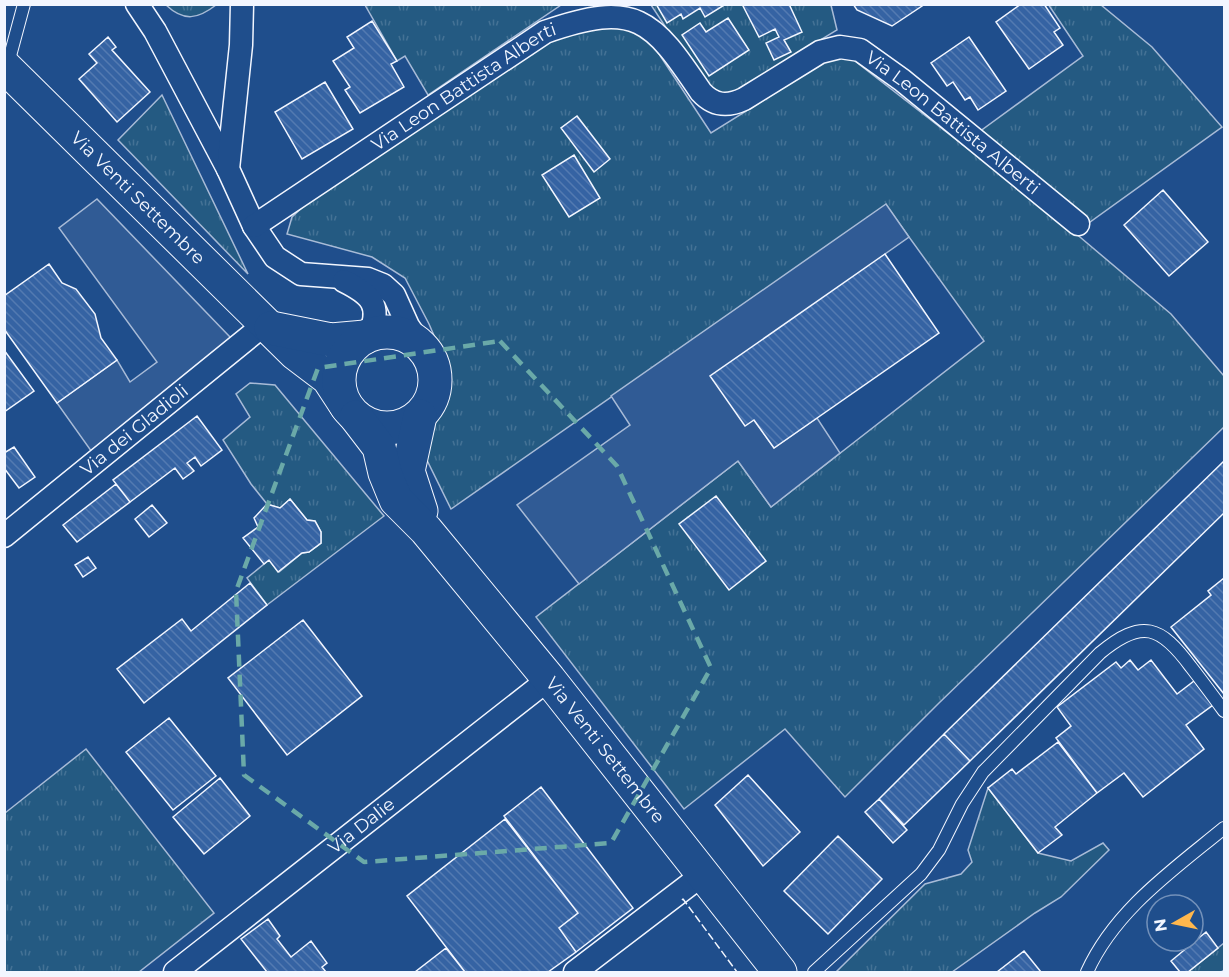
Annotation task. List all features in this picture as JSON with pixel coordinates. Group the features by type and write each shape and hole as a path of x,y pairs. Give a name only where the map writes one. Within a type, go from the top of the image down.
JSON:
{"main road":[{"name":"Via Venti Settembre","path":"6,67 295,353 328,378 378,447 396,500 426,530 549,679 780,972"},
{"path":"268,326 331,340 378,333 398,333 416,341 423,348"},
{"name":"Via Venti Settembre","path":"352,412 341,394 339,381 341,368 350,350 367,336"},
{"name":"Via Venti Settembre","path":"423,348 434,370 435,383 428,406 420,416 408,471 426,530"},
{"path":"352,412 368,425 381,428 395,428 409,424 420,416"}],"street":[{"path":"137,4 155,32 228,169 254,226 275,257 301,274 368,279 383,285 394,295 408,326 423,348"},
{"path":"228,169 241,45 242,4"},
{"name":"Via Leon Battista Alberti","path":"254,226 540,36 570,20 609,8 630,11 648,22 670,46 700,92 707,99 721,104 734,104 744,99 813,56 831,48 851,47 860,50 902,80 1078,224"},
{"path":"338,278 361,289 370,297 375,318 367,336"},
{"name":"Via dei Gladioli","path":"4,536 268,326"},
{"name":"Via Dalie","path":"175,972 549,679"},
{"path":"575,972 702,874"}],"lane":[{"path":"6,67 24,5"},
{"path":"814,972 921,874 939,850 962,804 983,772 1113,641 1134,632 1161,634 1178,648 1224,711"},
{"path":"1087,972 1100,947 1124,915 1224,828"}],"highlighted area":[{"path":"500,341 617,466 711,668 611,843 364,862 244,775 236,591 318,368"}],"green space":[{"path":"1048,4 1101,5 1152,47 1222,127 1090,222 979,132 1083,56"},
{"path":"166,5 216,5 191,17 179,14"},
{"path":"365,5 561,5 428,95 405,56 397,61"},
{"path":"651,5 831,5 837,30 721,100 710,94"},
{"path":"636,19 711,133 842,51 1061,221 1171,314 1224,376 1224,427 845,797 785,729 684,809 536,617 738,461 771,507 984,341 886,205 451,509 420,446 447,402 450,372 405,278 372,257 287,234 292,217 306,204 569,27"},
{"path":"162,95 248,274 118,140"},
{"path":"250,383 275,385 384,516 267,605 247,578 269,560 279,572 302,553 309,552 321,543 321,532 315,521 307,520 290,499 280,508 267,504 251,484 223,440 250,417 236,394"},
{"path":"86,749 214,913 139,972 5,972 5,813"},
{"path":"988,788 1038,853 1071,861 1103,843 1109,850 1061,897 952,972 836,972 925,884 961,874 972,862 968,850"},
{"path":"1224,943 1224,970 1221,972 1188,972"}],"shaded area":[{"path":"97,199 230,337 227,366 99,462 57,403 117,360 130,382 157,362 59,228"},
{"path":"886,204 909,237 885,254 754,420 774,448 817,418 840,453 771,507 738,461 579,584 517,505 630,425 611,396"}],"building":[{"path":"656,4 726,4 705,17 700,8 683,19 681,14 667,23"},
{"path":"742,4 789,4 802,32 784,40 791,52 774,60 766,43 779,37 775,29 759,37"},
{"path":"853,4 925,4 892,26 857,10"},
{"path":"1021,4 1044,4 1060,28 1054,32 1063,45 1029,69 996,22"},
{"path":"728,18 749,50 709,76 682,35 700,23 706,32"},
{"path":"372,21 397,61 391,64 404,87 360,113 345,90 350,87 333,61 354,48 347,37"},
{"path":"108,37 116,47 112,50 150,92 117,122 79,79 97,63 89,54"},
{"path":"969,37 1006,91 978,110 970,97 965,100 953,82 947,86 931,63"},
{"path":"325,82 353,129 302,159 275,112"},
{"path":"577,116 610,159 594,172 561,128"},
{"path":"574,155 600,198 569,217 542,175"},
{"path":"1163,190 1208,242 1169,276 1124,225"},
{"path":"885,254 939,333 774,448 754,420 745,426 710,376"},
{"path":"49,264 62,283 76,289 95,314 101,338 117,360 57,403 4,329 4,296"},
{"path":"4,350 34,391 4,412"},
{"path":"197,416 222,450 201,466 195,457 187,463 194,471 183,479 175,468 130,502 113,480"},
{"path":"14,447 35,477 19,488 4,468 4,453"},
{"path":"1224,461 1224,513 970,761 944,734"},
{"path":"116,484 130,502 77,542 63,525"},
{"path":"716,496 766,561 729,590 679,524"},
{"path":"290,499 307,520 315,521 321,532 321,543 309,552 302,553 278,572 269,560 264,564 243,538 258,527 254,518 267,504 280,508"},
{"path":"152,505 167,523 149,537 135,519"},
{"path":"88,557 96,568 83,577 75,565"},
{"path":"1224,578 1224,694 1171,627 1211,595 1208,591"},
{"path":"250,583 267,605 144,703 117,669 182,619 191,631"},
{"path":"303,620 362,696 287,755 228,678"},
{"path":"1130,660 1138,670 1151,660 1177,694 1194,681 1213,705 1186,725 1204,749 1143,797 1124,773 1097,793 1056,738 1071,726 1057,707 1116,662 1121,668"},
{"path":"169,718 216,776 173,810 126,752"},
{"path":"944,734 970,761 904,825 879,799"},
{"path":"1058,742 1097,793 1055,827 1062,835 1038,853 988,788 1012,769 1016,774"},
{"path":"748,775 800,832 763,866 715,805"},
{"path":"220,778 250,816 204,854 173,817"},
{"path":"541,787 633,908 576,952 559,928 578,913 504,816"},
{"path":"879,799 907,830 893,843 865,812"},
{"path":"505,819 578,913 559,928 576,952 548,972 465,972 407,896"},
{"path":"838,836 882,879 828,934 784,891"},
{"path":"268,919 280,936 277,939 291,957 311,941 327,963 322,967 326,972 267,972 241,939"},
{"path":"1205,933 1218,948 1188,972 1180,972 1171,961 1181,953 1205,953"},
{"path":"446,948 465,972 415,972"},
{"path":"1024,951 1041,972 997,972"}],"fence":[{"path":"682,900 737,972"}]}
